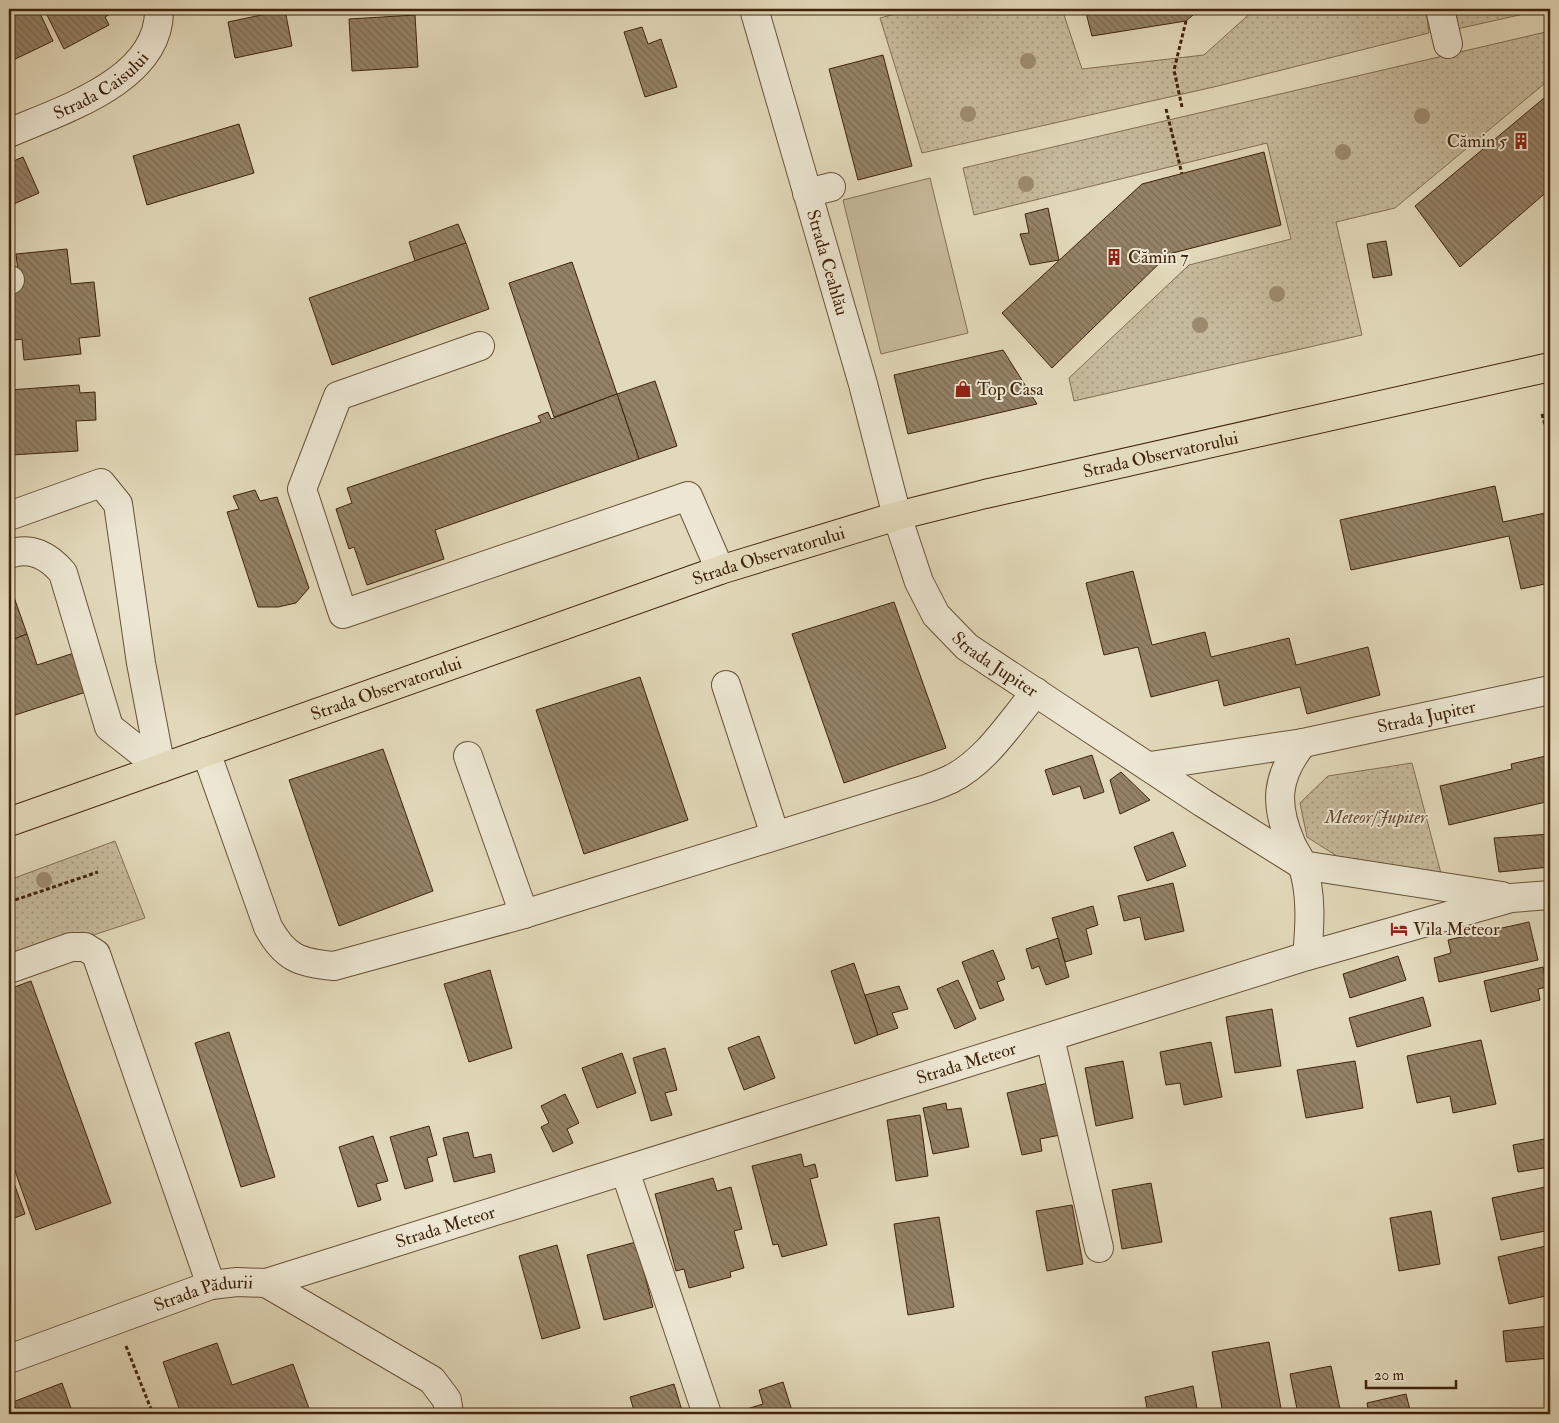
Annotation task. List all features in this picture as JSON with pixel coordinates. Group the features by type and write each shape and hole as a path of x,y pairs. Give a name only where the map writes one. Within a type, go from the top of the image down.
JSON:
{"main road":[{"name":"Strada Observatorului","path":"9,822 720,570 897,516 1068,474 1550,367"}],"street":[{"name":"Strada Caisului","path":"9,134 89,99 114,84 135,65 150,46 160,26 159,9"},
{"name":"Strada Ceahlău","path":"754,9 819,190 863,384 897,516"},
{"path":"1440,9 1448,44"},
{"path":"480,346 338,396 302,489 343,614 688,496 720,570"},
{"path":"9,516 101,483 118,504 141,663 161,768"},
{"name":"Strada Jupiter","path":"897,516 919,582 936,615 967,646 1203,803 1302,865 1511,898"},
{"path":"9,554 25,551 44,555 63,572 109,727 161,768"},
{"path":"726,685 775,835"},
{"name":"Strada Jupiter","path":"1150,766 1303,743 1550,690"},
{"path":"206,752 268,927 278,947 294,957 314,964 334,966 524,914 926,789 953,778 986,752 1036,692"},
{"path":"1303,743 1285,770 1280,795 1280,810 1285,828 1302,865 1310,913 1307,956"},
{"path":"468,756 524,914"},
{"name":"Strada Meteor","path":"266,1283 1307,956 1511,898 1550,894"},
{"path":"9,969 71,947 85,947 96,954 211,1285"},
{"path":"1050,1038 1099,1248"},
{"path":"626,1171 707,1414"},
{"name":"Strada Pădurii","path":"9,1359 211,1285 237,1282 266,1283 432,1380 447,1400 449,1414"}],"path":[{"path":"1182,107 1174,70 1186,20"},
{"path":"1166,109 1182,174"},
{"path":"1542,414 1550,443"},
{"path":"9,902 98,872"},
{"path":"116,1320 153,1414"}],"green space":[{"path":"913,9 1062,9 1082,69 1204,55 1255,9 1426,9 1429,33 1218,86 922,153 880,18"},
{"path":"1453,9 1546,9 1457,29"},
{"path":"1550,31 1550,79 1395,208 1336,222 1362,335 1074,401 1069,378 1189,265 1291,239 1267,143 974,215 963,168"},
{"path":"930,178 968,333 881,354 843,200"},
{"name":"Meteor/Jupiter","path":"1412,763 1443,881 1343,860 1307,837 1300,803 1328,776"},
{"path":"115,841 145,918 9,963 9,880"}],"building":[{"path":"9,9 38,9 53,41 9,62"},
{"path":"44,9 110,9 112,13 105,17 109,25 64,49"},
{"path":"1085,9 1200,9 1186,21 1092,36"},
{"path":"285,10 292,46 235,58 228,22"},
{"path":"415,15 418,67 352,71 349,19"},
{"path":"642,27 648,44 661,39 677,87 645,97 624,32"},
{"path":"883,55 912,166 858,180 829,69"},
{"name":"Cămin 5","path":"1550,93 1550,189 1460,267 1415,206"},
{"path":"239,124 254,173 147,205 133,156"},
{"name":"Cămin 7","path":"1264,152 1281,225 1169,254 1052,368 1002,313 1142,184"},
{"path":"23,157 39,193 9,206 9,163"},
{"path":"1048,208 1059,260 1030,265 1020,234 1029,233 1025,214"},
{"path":"458,224 466,243 415,261 409,242"},
{"path":"1386,241 1392,275 1373,278 1367,244"},
{"path":"466,243 489,309 332,365 309,298"},
{"path":"67,249 71,284 94,282 100,336 79,338 81,354 24,360 22,339 9,341 9,290 20,289 16,254"},
{"path":"572,262 617,394 554,417 509,283"},
{"name":"Top Casa","path":"1003,350 1037,404 908,434 894,375"},
{"path":"655,381 677,446 639,459 617,394"},
{"path":"79,385 80,393 95,392 96,420 76,421 78,451 11,455 9,390"},
{"path":"617,394 639,459 435,530 444,559 367,585 354,547 349,549 336,509 352,503 347,488 541,422 538,416 548,412 551,419"},
{"path":"1495,486 1503,522 1550,512 1550,583 1521,589 1509,536 1351,570 1340,520"},
{"path":"255,490 260,501 277,497 309,588 296,603 278,607 258,607 227,512 239,509 233,496"},
{"path":"1133,571 1152,645 1205,632 1211,657 1289,638 1296,665 1368,647 1380,695 1307,714 1300,687 1224,706 1218,680 1151,697 1138,647 1104,655 1086,583"},
{"path":"9,583 27,634 9,641"},
{"path":"894,602 946,748 844,783 792,634"},
{"path":"27,634 37,665 74,653 86,692 9,717 9,641"},
{"path":"640,677 688,820 584,854 536,710"},
{"path":"383,749 433,891 339,926 289,780"},
{"path":"1092,755 1104,792 1084,799 1080,786 1053,795 1045,770"},
{"path":"1550,755 1550,801 1449,825 1440,786 1512,769 1511,764"},
{"path":"1121,772 1150,800 1120,814 1110,780"},
{"path":"1173,832 1186,866 1147,881 1134,847"},
{"path":"1550,834 1550,867 1499,872 1494,838"},
{"path":"1173,883 1184,931 1145,940 1140,917 1124,921 1118,896"},
{"path":"1093,906 1098,925 1086,929 1092,954 1065,962 1052,918"},
{"path":"1529,922 1538,960 1439,982 1434,958 1451,953 1448,940"},
{"path":"1058,938 1069,977 1046,985 1039,966 1032,969 1026,949"},
{"path":"993,950 1005,979 997,982 1004,1000 980,1009 962,962"},
{"path":"1398,956 1406,980 1350,998 1343,974"},
{"path":"854,963 878,1035 855,1044 831,971"},
{"path":"1543,967 1547,987 1538,989 1540,1000 1491,1012 1484,981"},
{"path":"490,970 512,1048 469,1062 444,984"},
{"path":"958,980 976,1019 955,1029 937,989"},
{"path":"31,981 111,1203 36,1230 9,1154 9,989"},
{"path":"899,986 908,1009 892,1013 898,1028 878,1035 865,995"},
{"path":"1423,997 1431,1026 1357,1047 1349,1018"},
{"path":"1272,1009 1281,1066 1235,1073 1226,1017"},
{"path":"229,1032 275,1177 241,1187 195,1043"},
{"path":"759,1036 775,1078 744,1090 728,1048"},
{"path":"1481,1040 1496,1104 1453,1113 1450,1096 1417,1103 1407,1056"},
{"path":"1211,1042 1222,1097 1184,1105 1180,1083 1166,1085 1160,1052"},
{"path":"665,1048 677,1090 665,1093 672,1115 651,1121 633,1058"},
{"path":"622,1053 636,1093 597,1108 582,1068"},
{"path":"1123,1061 1133,1118 1096,1126 1085,1068"},
{"path":"1355,1061 1363,1108 1306,1118 1297,1070"},
{"path":"1048,1083 1060,1135 1040,1139 1042,1151 1022,1155 1007,1093"},
{"path":"565,1094 579,1123 567,1129 573,1143 553,1152 541,1127 549,1123 541,1106"},
{"path":"946,1103 947,1110 961,1108 969,1147 933,1154 923,1108"},
{"path":"920,1115 928,1176 896,1181 887,1120"},
{"path":"429,1126 437,1155 427,1158 433,1181 405,1189 390,1137"},
{"path":"468,1132 474,1158 491,1154 495,1172 454,1182 443,1138"},
{"path":"373,1136 388,1181 376,1184 381,1200 358,1207 339,1147"},
{"path":"1550,1138 1550,1167 1518,1172 1513,1145"},
{"path":"801,1154 804,1167 815,1164 818,1177 810,1179 827,1245 782,1257 778,1244 773,1245 752,1166"},
{"path":"9,1169 25,1214 9,1220"},
{"path":"713,1178 717,1191 731,1187 742,1229 734,1231 744,1268 730,1272 731,1277 689,1288 684,1269 676,1271 655,1194"},
{"path":"1151,1183 1162,1242 1122,1249 1112,1190"},
{"path":"1550,1186 1550,1230 1501,1240 1492,1198"},
{"path":"1072,1205 1083,1264 1047,1271 1036,1211"},
{"path":"1431,1211 1440,1264 1399,1271 1390,1218"},
{"path":"939,1217 954,1307 908,1315 894,1224"},
{"path":"636,1242 653,1307 604,1320 587,1255"},
{"path":"557,1245 580,1328 542,1339 519,1256"},
{"path":"1550,1245 1550,1295 1509,1304 1498,1257"},
{"path":"1550,1326 1550,1358 1506,1362 1503,1331"},
{"path":"1269,1342 1282,1414 1223,1414 1212,1352"},
{"path":"217,1343 232,1385 293,1364 311,1414 242,1414 241,1411 233,1414 181,1414 163,1362"},
{"path":"1331,1366 1341,1414 1298,1414 1290,1374"},
{"path":"783,1382 793,1414 738,1414 737,1412 763,1404 759,1390"},
{"path":"62,1383 73,1414 18,1414 13,1402"},
{"path":"674,1384 683,1414 635,1414 630,1397"},
{"path":"1193,1386 1198,1414 1148,1414 1145,1397"},
{"path":"1406,1394 1411,1414 1369,1414 1367,1403"}],"place":[{"name":"Cămin 5","path":"1521,141"},
{"name":"Cămin 7","path":"1114,257"},
{"name":"Top Casa","path":"963,389"},
{"name":"Vila Meteor","path":"1399,929"}]}
